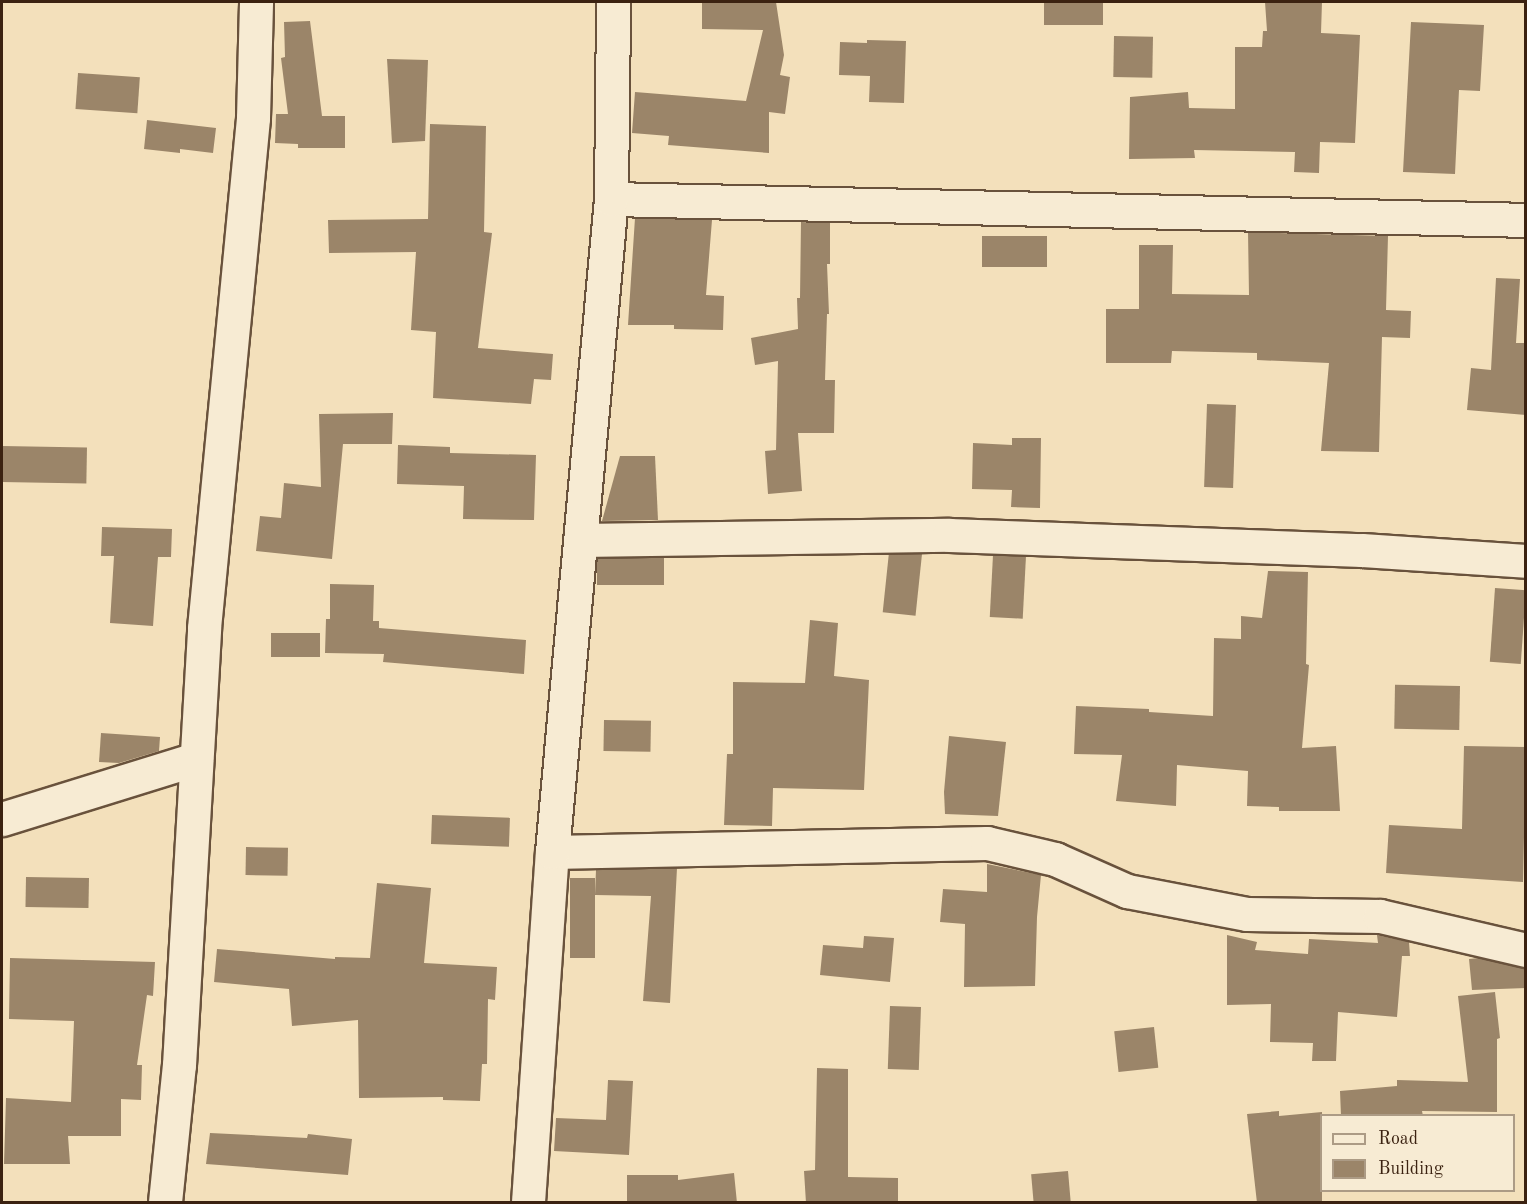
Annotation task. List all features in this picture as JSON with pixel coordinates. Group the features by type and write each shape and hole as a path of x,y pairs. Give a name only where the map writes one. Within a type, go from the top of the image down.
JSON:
{"street":[{"path":"165,1203 179,1065 204,628 253,118 256,2"},
{"path":"528,1203 552,852 611,199 614,2"},
{"path":"611,199 1526,220"},
{"path":"580,540 949,535 1362,550 1526,561"},
{"path":"2,819 196,759"},
{"path":"552,852 987,843 1055,859 1126,891 1247,914 1380,916 1526,950"}],"building":[{"path":"702,2 776,2 784,55 780,75 790,77 785,114 769,112 769,153 668,145 669,136 632,133 635,92 746,101 763,30 702,29"},
{"path":"1044,2 1103,2 1103,25 1044,25"},
{"path":"1265,2 1322,2 1321,33 1360,35 1355,143 1320,142 1319,173 1294,172 1295,152 1194,150 1195,158 1129,159 1130,97 1188,92 1189,108 1235,109 1235,47 1262,47 1263,31 1267,31"},
{"path":"310,21 322,116 345,116 345,148 298,148 298,144 275,143 276,114 288,114 281,58 285,57 284,22"},
{"path":"1411,22 1484,25 1480,91 1459,90 1455,174 1403,172"},
{"path":"1114,36 1153,37 1152,78 1113,77"},
{"path":"867,40 906,41 904,103 869,102 870,76 839,75 840,42 867,43"},
{"path":"387,59 428,60 425,141 392,143"},
{"path":"78,73 140,77 137,113 75,109"},
{"path":"147,120 216,128 213,153 180,149 180,153 144,149"},
{"path":"430,124 486,126 484,232 492,233 478,348 553,354 551,380 534,379 531,404 433,398 436,332 411,330 416,252 329,253 328,220 428,219"},
{"path":"635,218 712,220 706,295 724,296 723,330 674,329 674,325 628,325"},
{"path":"801,222 830,223 830,264 827,264 829,314 827,314 825,380 835,380 834,433 798,433 802,491 768,494 765,451 776,450 778,361 755,365 751,338 798,329 797,298 800,298"},
{"path":"1248,232 1388,236 1386,310 1411,311 1410,338 1382,337 1379,452 1321,451 1329,363 1257,360 1257,353 1172,351 1171,363 1106,363 1106,309 1139,309 1139,245 1173,245 1172,294 1249,295"},
{"path":"982,236 1047,236 1047,267 982,267"},
{"path":"1496,278 1520,279 1516,343 1526,343 1526,415 1467,410 1471,368 1491,370"},
{"path":"1207,404 1236,405 1233,488 1204,487"},
{"path":"393,413 392,444 343,444 332,559 256,551 260,516 281,518 284,483 321,487 319,414"},
{"path":"1012,438 1041,438 1040,508 1011,507 1012,490 972,489 973,443 1012,445"},
{"path":"398,445 450,447 450,453 536,455 534,520 463,519 464,486 397,484"},
{"path":"2,446 87,447 86,483 2,482"},
{"path":"620,456 655,456 658,520 602,521"},
{"path":"102,527 172,529 171,557 158,557 153,626 110,623 114,556 101,556"},
{"path":"889,551 922,554 916,616 883,612"},
{"path":"993,555 1026,557 1023,619 990,617"},
{"path":"597,558 664,558 664,585 597,585"},
{"path":"1268,571 1308,572 1306,664 1309,665 1302,748 1336,746 1340,811 1279,811 1279,807 1247,806 1248,771 1177,765 1176,806 1116,801 1122,755 1074,754 1076,706 1149,709 1149,712 1213,716 1214,638 1241,639 1241,616 1262,618"},
{"path":"330,584 374,585 373,621 379,621 379,628 526,640 524,674 383,662 384,654 325,653 326,619 330,619"},
{"path":"1495,588 1526,590 1521,664 1490,662"},
{"path":"810,620 838,623 834,676 869,680 864,790 773,788 772,826 724,825 727,754 733,754 733,682 805,683"},
{"path":"271,633 320,633 320,657 271,657"},
{"path":"1395,685 1460,686 1459,730 1394,729"},
{"path":"604,720 651,721 650,752 603,751"},
{"path":"101,733 160,737 159,751 119,763 99,762"},
{"path":"949,736 1006,742 998,816 945,814 944,792"},
{"path":"1464,746 1526,747 1523,882 1386,873 1389,825 1462,829"},
{"path":"432,815 510,818 509,847 431,844"},
{"path":"246,847 288,848 288,876 246,875"},
{"path":"987,864 1041,875 1035,986 964,987 965,924 940,922 943,889 987,892"},
{"path":"677,868 670,1003 643,1001 651,896 595,895 596,870"},
{"path":"26,877 89,878 88,908 25,907"},
{"path":"570,878 595,878 595,958 570,958"},
{"path":"377,883 431,888 424,963 497,967 495,1000 488,999 487,1064 482,1064 480,1101 443,1100 443,1097 359,1098 358,1020 292,1026 289,989 214,982 217,949 335,959 335,957 370,958"},
{"path":"1227,935 1257,942 1255,950 1308,954 1309,939 1378,943 1377,935 1409,942 1410,956 1402,956 1397,1017 1338,1012 1336,1061 1312,1061 1313,1043 1270,1042 1271,1004 1227,1005"},
{"path":"864,936 894,938 890,982 820,975 823,945 863,948"},
{"path":"10,958 155,962 153,996 147,995 137,1065 142,1065 141,1100 121,1099 121,1136 68,1136 70,1164 4,1164 6,1098 71,1102 74,1021 9,1019"},
{"path":"1479,958 1526,968 1526,988 1472,990 1469,959"},
{"path":"1495,992 1500,1038 1497,1039 1497,1112 1422,1111 1423,1114 1341,1114 1340,1091 1397,1086 1397,1080 1468,1082 1458,996"},
{"path":"890,1006 921,1007 919,1070 888,1069"},
{"path":"1154,1027 1158,1068 1119,1072 1114,1031"},
{"path":"817,1068 848,1069 848,1177 898,1178 898,1203 806,1203 804,1171 815,1170"},
{"path":"608,1080 633,1081 629,1155 554,1151 556,1118 606,1120"},
{"path":"1279,1111 1279,1116 1322,1112 1320,1114 1320,1192 1322,1192 1322,1203 1257,1203 1247,1114"},
{"path":"210,1133 307,1138 308,1134 352,1139 348,1175 206,1164"},
{"path":"1068,1171 1071,1202 1034,1202 1031,1174"},
{"path":"734,1173 737,1203 627,1203 627,1175 678,1175 678,1180"}]}
